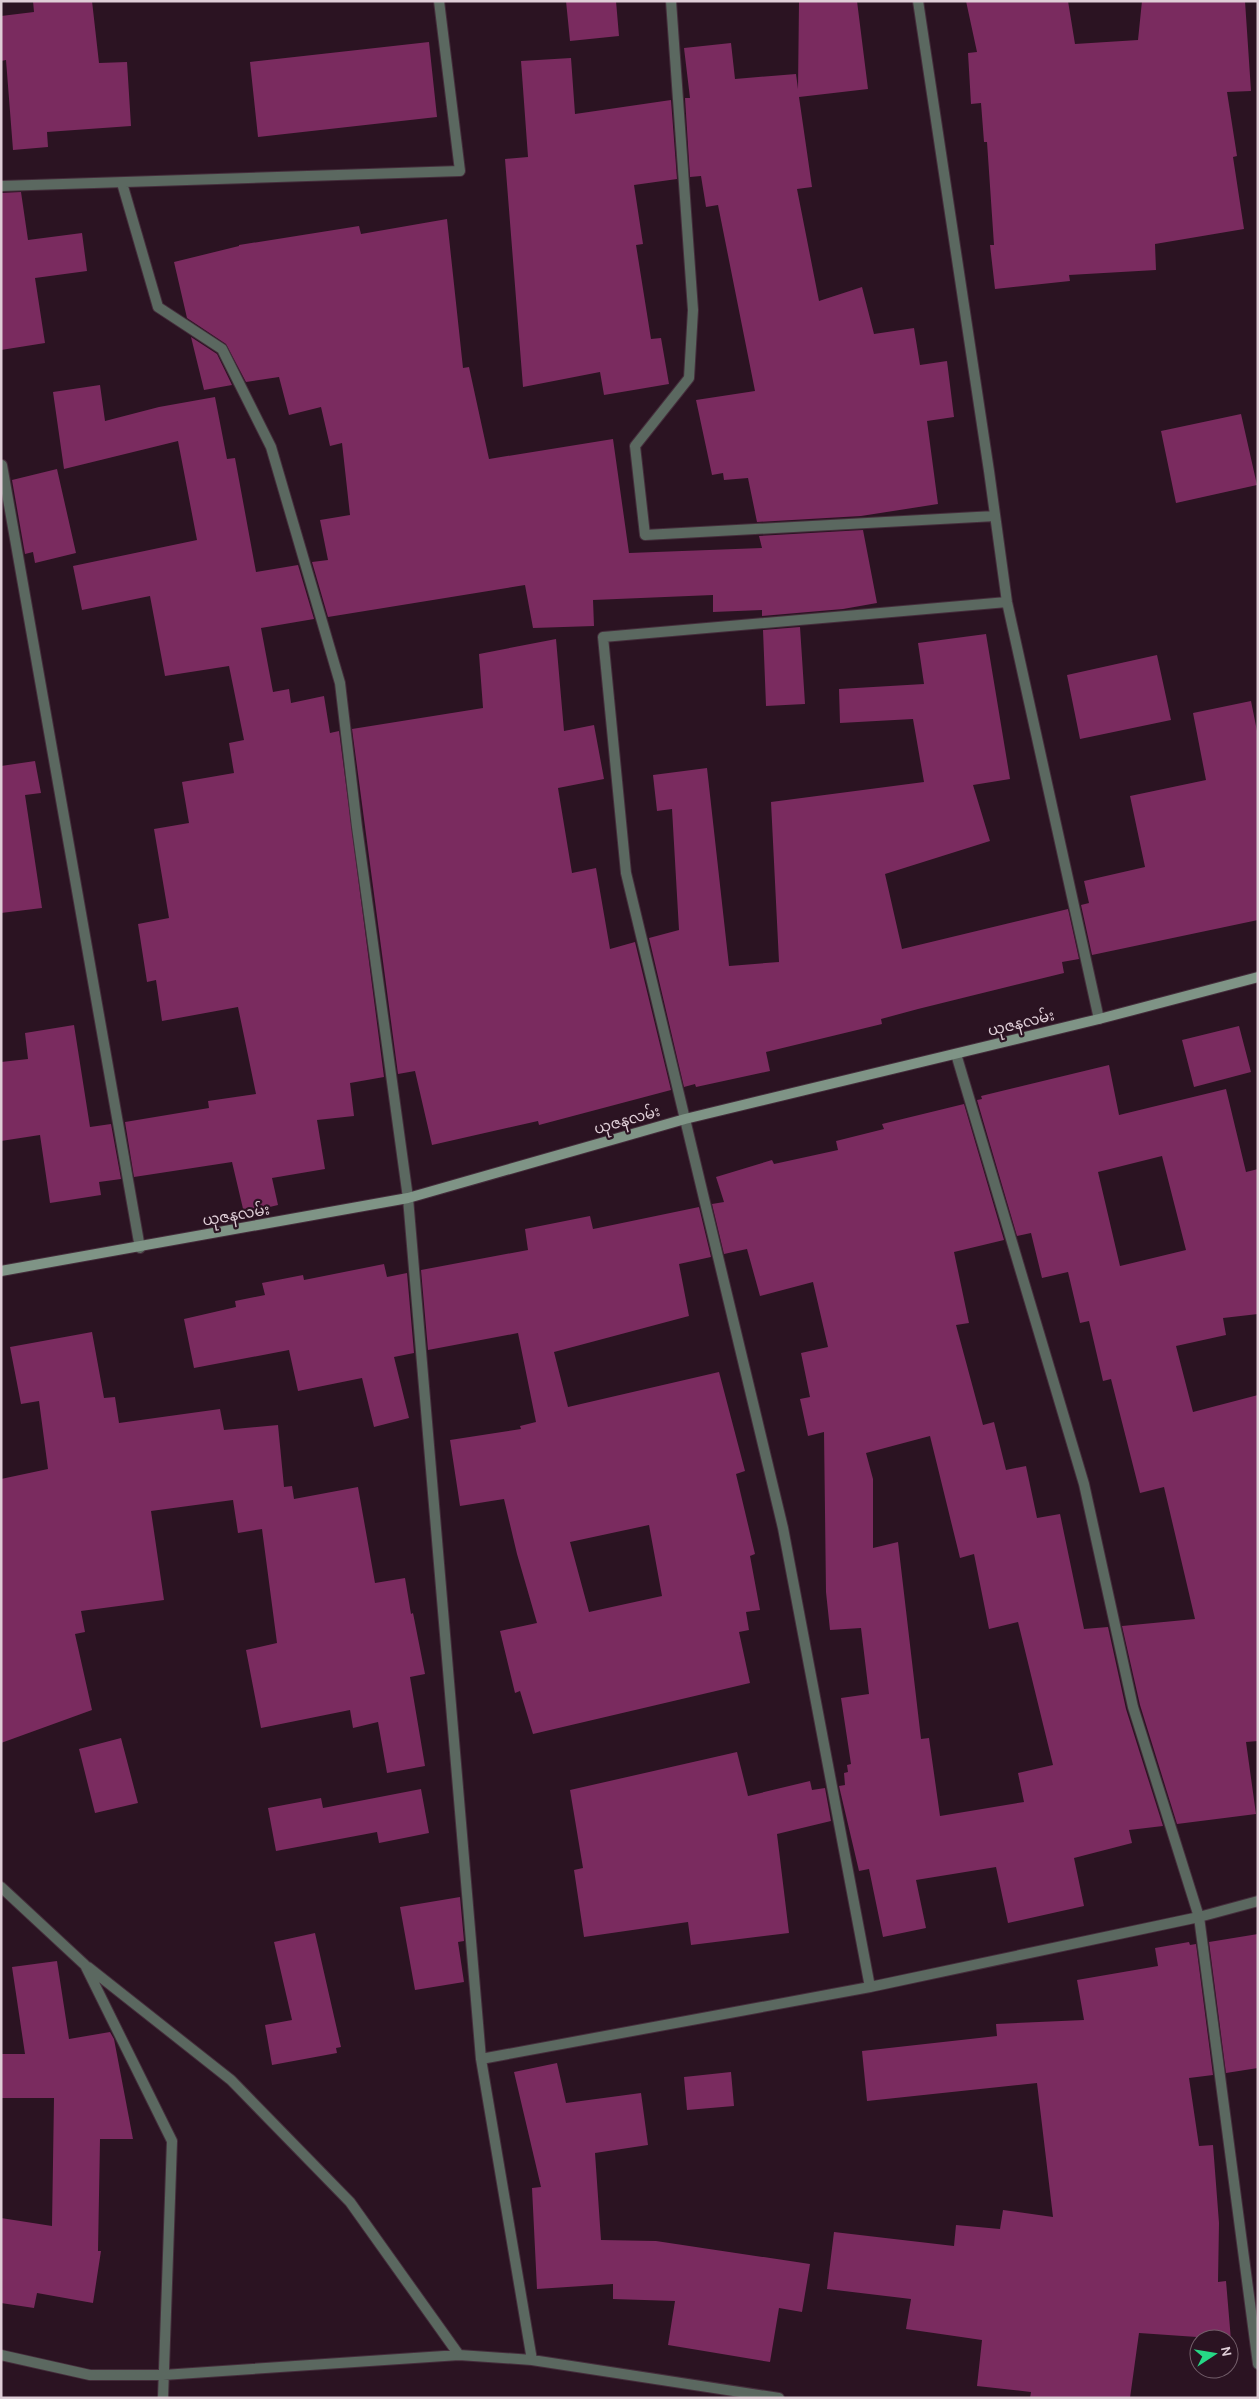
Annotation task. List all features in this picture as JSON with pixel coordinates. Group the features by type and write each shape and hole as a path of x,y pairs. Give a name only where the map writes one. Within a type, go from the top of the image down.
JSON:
{"street":[{"path":"1,186 460,171 439,1"},
{"path":"671,1 693,310 689,378 635,446 645,535 995,516"},
{"path":"918,1 1007,602 1099,1019"},
{"path":"122,183 158,307 222,348 271,447 340,682 357,827 408,1198 481,2059 532,2360"},
{"path":"2,464 140,1248"},
{"path":"870,1987 783,1528 626,873 603,637 1007,602"},
{"name":"ယုဇနလမ်း","path":"1,1271 140,1248 408,1198 685,1119 1099,1019 1258,977"},
{"path":"956,1054 1084,1484 1134,1707 1198,1917 1258,2364"},
{"path":"1,1887 85,1965 231,2080 350,2202 459,2355"},
{"path":"481,2059 870,1987 1198,1917 1258,1901"},
{"path":"85,1965 172,2141 163,2398"},
{"path":"1,2355 90,2375 163,2375 459,2355 532,2360 779,2398"}],"building":[{"path":"33,1 92,1 99,63 127,62 131,126 47,132 48,147 13,150 6,60 1,61 1,16 34,12"},
{"path":"566,1 616,1 619,36 570,41"},
{"path":"799,1 857,1 868,89 799,97 812,187 797,189 819,301 862,287 874,334 914,328 920,365 947,361 954,417 927,421 938,504 861,516 757,522 748,478 724,480 723,473 712,475 696,400 755,391 718,205 706,207 701,176 690,177 685,98 690,98 684,48 731,43 735,79 796,74 798,89"},
{"path":"966,1 1068,1 1075,44 1138,40 1142,1 1245,1 1251,91 1227,92 1237,156 1233,157 1244,229 1155,244 1156,270 1069,275 1070,281 995,289 990,245 994,245 987,142 984,142 981,103 971,104 968,53 977,52"},
{"path":"429,42 437,117 258,137 250,62"},
{"path":"571,58 575,114 671,100 677,179 634,185 643,244 636,245 651,339 661,338 669,384 604,395 600,372 523,387 505,159 528,157 521,61"},
{"path":"21,192 28,240 82,233 87,271 35,278 45,343 1,350 1,193"},
{"path":"447,219 463,368 469,367 489,459 613,439 629,553 762,548 759,536 863,530 877,603 843,609 762,616 762,610 713,612 713,595 593,600 594,626 533,628 525,585 328,617 312,562 328,560 320,520 350,515 342,443 330,446 321,407 289,415 279,377 246,382 226,344 187,318 174,262 239,245 359,226 361,234"},
{"path":"191,337 217,354 232,385 204,390"},
{"path":"100,385 105,421 159,407 215,397 227,459 235,458 256,572 298,565 314,619 261,628 273,692 289,689 291,703 324,696 330,733 339,731 384,1077 350,1083 354,1116 317,1120 325,1169 272,1178 278,1205 244,1213 232,1162 134,1177 125,1122 209,1108 208,1101 256,1094 238,1007 162,1021 156,980 147,982 138,924 169,918 154,829 189,823 182,782 234,773 229,743 244,740 229,666 165,676 150,596 82,610 73,566 197,540 178,441 64,469 53,392"},
{"path":"1241,414 1257,485 1176,503 1161,431"},
{"path":"57,469 76,553 35,563 33,552 25,554 12,480"},
{"path":"800,627 805,704 766,706 763,630"},
{"path":"986,634 1010,779 973,785 990,841 885,874 902,949 1068,909 1079,959 1062,962 1064,973 881,1019 882,1024 766,1052 770,1071 696,1087 695,1084 684,1087 649,938 679,930 672,809 657,811 653,775 707,768 729,966 779,962 771,802 924,782 913,719 840,723 839,689 924,684 918,643"},
{"path":"556,639 564,731 594,725 604,779 558,788 572,873 596,868 610,949 635,942 671,1090 539,1125 538,1121 432,1145 415,1071 398,1074 352,729 483,708 479,654"},
{"path":"1157,655 1171,720 1080,739 1067,675"},
{"path":"1251,701 1258,736 1258,920 1092,955 1081,905 1089,903 1084,881 1145,867 1130,796 1206,780 1193,713"},
{"path":"35,761 41,793 25,795 42,908 1,913 1,766"},
{"path":"74,1025 90,1127 111,1124 121,1179 99,1182 101,1195 50,1203 40,1135 1,1141 1,1062 28,1059 25,1033"},
{"path":"1239,1026 1251,1072 1194,1087 1182,1040"},
{"path":"1109,1065 1119,1115 1226,1089 1246,1172 1258,1169 1258,1314 1223,1318 1226,1335 1176,1346 1193,1412 1258,1395 1258,1741 1246,1742 1256,1814 1177,1824 1140,1705 1122,1626 1195,1619 1164,1487 1140,1493 1111,1379 1103,1381 1089,1321 1080,1323 1068,1272 1042,1278 1031,1233 1017,1236 977,1100 982,1099 981,1096","holes":["1162,1156 1186,1250 1120,1266 1098,1172"]},
{"path":"964,1104 1004,1240 954,1252 969,1323 956,1325 983,1425 994,1422 1006,1470 1026,1466 1037,1518 1060,1514 1084,1629 1108,1627 1126,1709 1163,1826 1129,1830 1132,1843 1074,1858 1084,1906 1008,1923 996,1867 916,1880 926,1928 883,1937 869,1869 859,1871 839,1786 845,1785 844,1773 848,1772 847,1765 851,1764 841,1698 869,1694 861,1628 830,1630 826,1592 824,1432 808,1436 800,1399 810,1397 801,1353 828,1347 813,1282 760,1296 747,1249 724,1254 712,1204 724,1202 716,1177 772,1160 774,1164 838,1150 836,1141 884,1129 882,1124","holes":["930,1436 960,1558 974,1554 989,1629 1018,1622 1053,1765 1018,1773 1024,1802 940,1816 929,1738 921,1739 898,1542 873,1548 873,1479 866,1453"]},
{"path":"699,1207 711,1257 679,1264 689,1316 554,1352 568,1407 719,1372 745,1471 736,1474 755,1554 750,1556 760,1610 746,1612 749,1630 739,1632 750,1683 533,1734 520,1691 515,1693 500,1631 537,1623 517,1554 504,1499 460,1506 450,1440 521,1429 520,1426 536,1422 518,1333 428,1350 421,1270 528,1250 525,1229 590,1216 593,1229","holes":["649,1525 662,1596 589,1612 570,1542"]},
{"path":"384,1264 387,1277 407,1273 414,1353 394,1357 409,1418 374,1427 362,1378 298,1391 289,1350 194,1368 184,1319 236,1307 235,1301 265,1295 262,1283 303,1275 304,1280"},
{"path":"92,1332 104,1398 115,1397 119,1423 220,1409 224,1430 278,1425 284,1487 292,1486 294,1499 358,1487 375,1583 405,1578 425,1674 410,1677 425,1766 387,1773 378,1722 353,1728 350,1710 261,1728 246,1650 277,1643 262,1529 238,1533 233,1500 151,1511 164,1600 81,1611 85,1632 75,1634 92,1710 1,1743 1,1479 48,1469 39,1401 21,1404 10,1347"},
{"path":"121,1738 138,1803 95,1813 79,1749"},
{"path":"737,1752 748,1796 810,1781 812,1790 825,1788 831,1821 777,1834 789,1933 691,1945 688,1922 584,1937 574,1870 583,1868 570,1790"},
{"path":"421,1789 429,1833 379,1843 377,1832 276,1851 268,1808 321,1798 323,1808"},
{"path":"460,1897 464,1941 458,1942 464,1982 415,1990 400,1907"},
{"path":"315,1933 341,2047 336,2048 337,2053 272,2065 265,2025 292,2020 274,1942"},
{"path":"1258,1934 1258,2068 1226,2073 1209,1942"},
{"path":"1189,1942 1190,1945 1196,1944 1213,2075 1189,2078 1199,2146 1213,2145 1219,2223 1218,2282 1226,2281 1230,2329 1189,2329 1189,2336 1139,2333 1130,2398 1030,2398 1031,2392 977,2386 982,2340 906,2329 911,2299 827,2289 834,2232 954,2246 956,2225 1000,2229 1003,2210 1053,2217 1037,2083 867,2101 862,2051 997,2036 996,2024 1084,2020 1077,1980 1158,1966 1155,1948"},
{"path":"57,1961 69,2039 110,2032 114,2039 133,2139 100,2139 98,2251 101,2251 93,2303 37,2293 34,2308 1,2303 1,2218 52,2226 54,2098 1,2098 1,2054 25,2054 12,1967"},
{"path":"557,2063 566,2103 641,2093 648,2145 595,2153 601,2240 656,2241 810,2264 802,2312 779,2308 770,2362 668,2345 675,2301 613,2299 613,2284 537,2289 532,2188 541,2187 514,2072"},
{"path":"731,2072 734,2106 687,2110 684,2077"}]}
